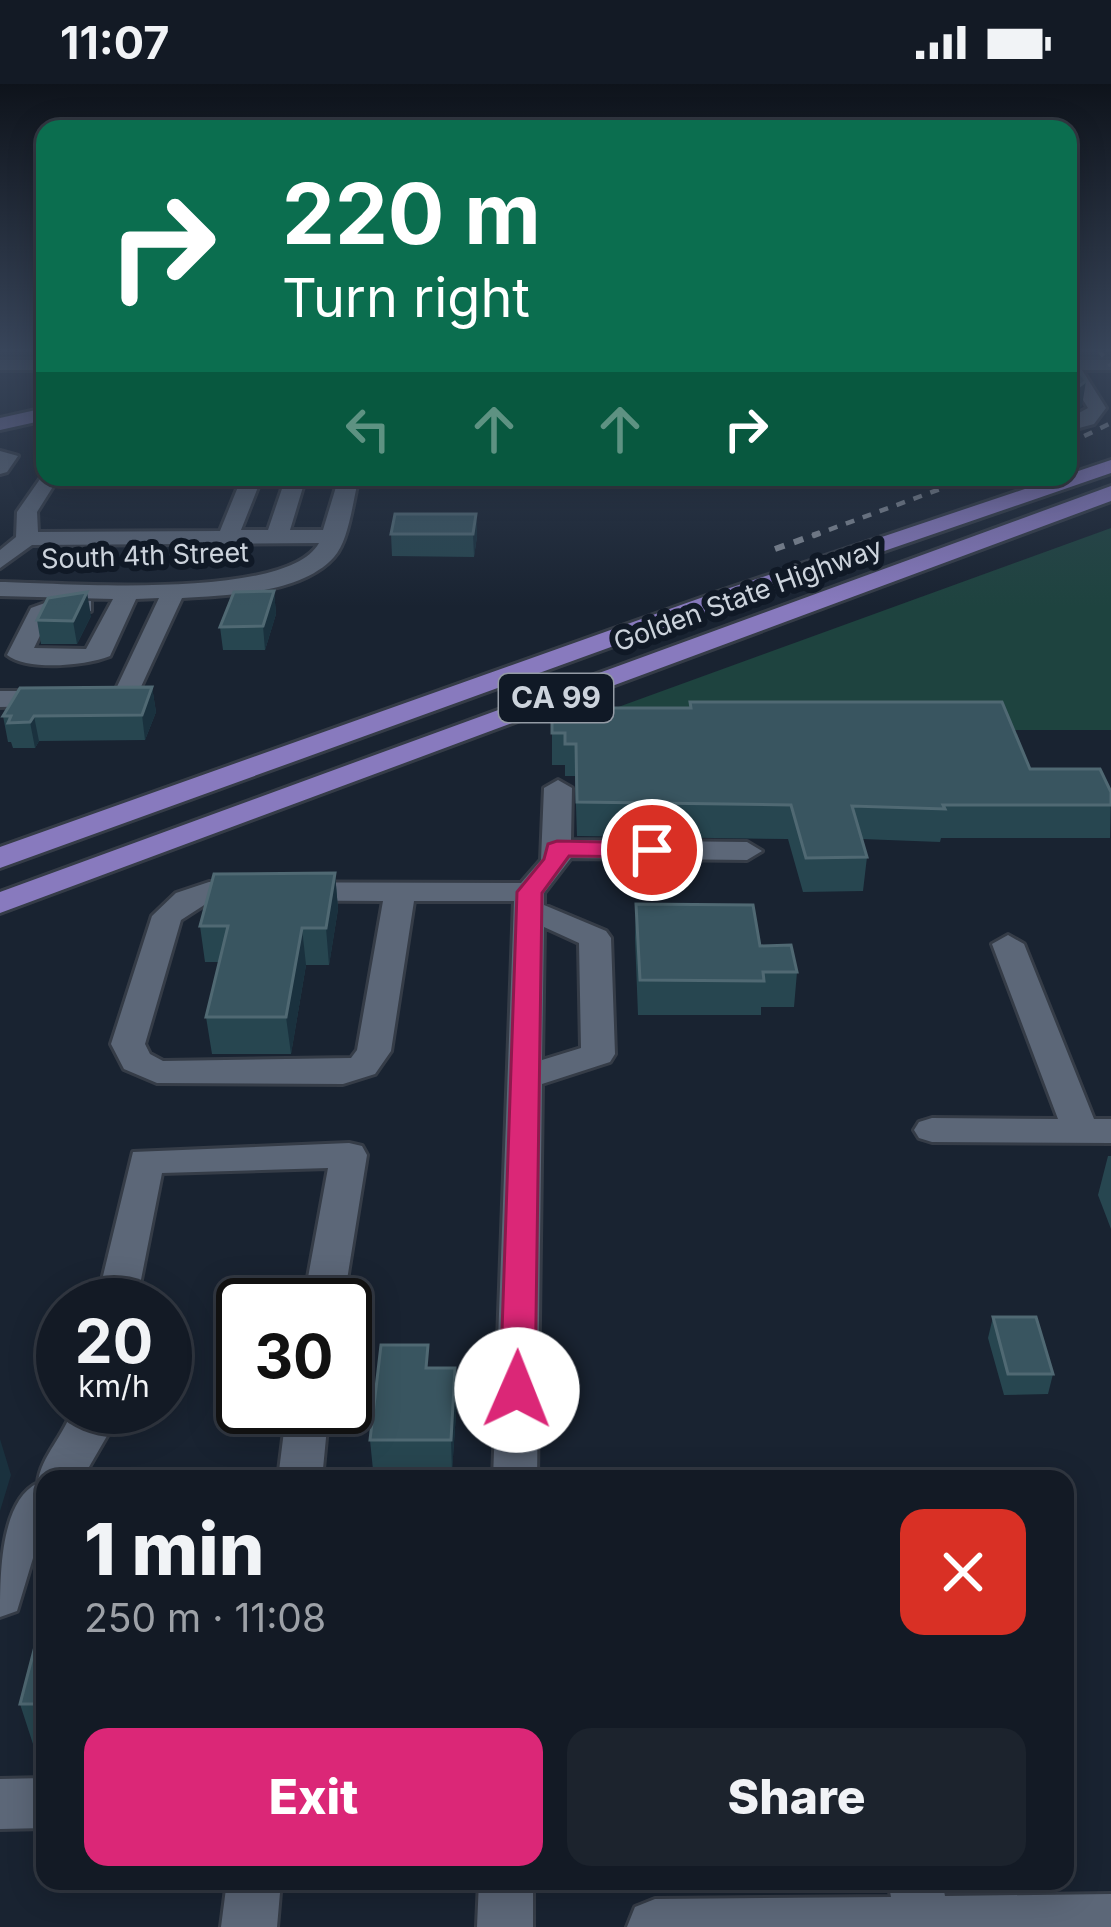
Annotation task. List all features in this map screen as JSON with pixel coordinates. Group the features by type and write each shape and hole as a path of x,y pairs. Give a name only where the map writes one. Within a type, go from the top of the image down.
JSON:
{"highway":[{"name":"Golden State Highway","path":"1077,478 1111,466"},
{"name":"Golden State Highway","path":"0,858 718,600 1052,486"},
{"name":"Golden State Highway","path":"0,903 1111,493"}],"street":[{"path":"0,457 8,457 0,468"},
{"path":"27,538 27,512 43,486"},
{"path":"228,537 248,486"},
{"path":"277,536 293,486"},
{"path":"0,562 27,538 334,536 347,486"},
{"name":"South 4th Street","path":"0,589 126,598 175,589 239,587 290,576 322,557 334,536"},
{"path":"0,699 124,699 175,589"},
{"path":"515,1470 529,901 556,861 558,788"},
{"path":"557,849 747,851"},
{"path":"400,891 374,1051 363,1066 343,1073 157,1072 136,1061 128,1045 167,916 187,899 208,891 400,891 529,901 595,938 598,1054 524,1078"},
{"path":"932,1130 1096,1131 1007,944"},
{"path":"122,1278 146,1161 349,1155 328,1278"},
{"path":"64,1470 86,1434"},
{"path":"301,1470 305,1434"},
{"path":"0,1596 11,1552 36,1513"},
{"path":"0,1804 36,1803"},
{"path":"249,1927 253,1890"},
{"path":"505,1927 506,1890"},
{"path":"656,1927 919,1902 1111,1922"}],"shaded area":[{"path":"1111,528 1111,730 555,730"}],"building":[{"path":"395,514 476,514 473,534 391,534"},
{"path":"274,591 263,626 220,627 234,592"},
{"path":"87,592 73,621 37,620 48,598"},
{"path":"152,687 142,715 34,716 30,722 8,723 11,716 3,716 20,688"},
{"path":"690,702 1002,702 1030,769 1100,769 1111,792 1111,805 852,806 867,857 806,858 791,805 577,802 576,744 565,744 565,733 552,733 552,708 691,708"},
{"path":"335,873 326,928 302,928 286,1017 206,1017 228,926 200,926 214,874"},
{"path":"636,904 753,905 760,946 791,945 797,972 763,972 764,981 640,980"},
{"path":"993,1317 1036,1317 1053,1374 1008,1374"},
{"path":"381,1345 428,1345 426,1368 455,1368 451,1440 370,1440"},
{"path":"36,1643 36,1704 20,1704"}],"railway":[{"path":"1077,440 1086,435"},
{"path":"812,536 948,486"},
{"path":"775,549 820,533"}],"route":[{"path":"517,1390 529,892 556,861 557,849 652,850"}]}
